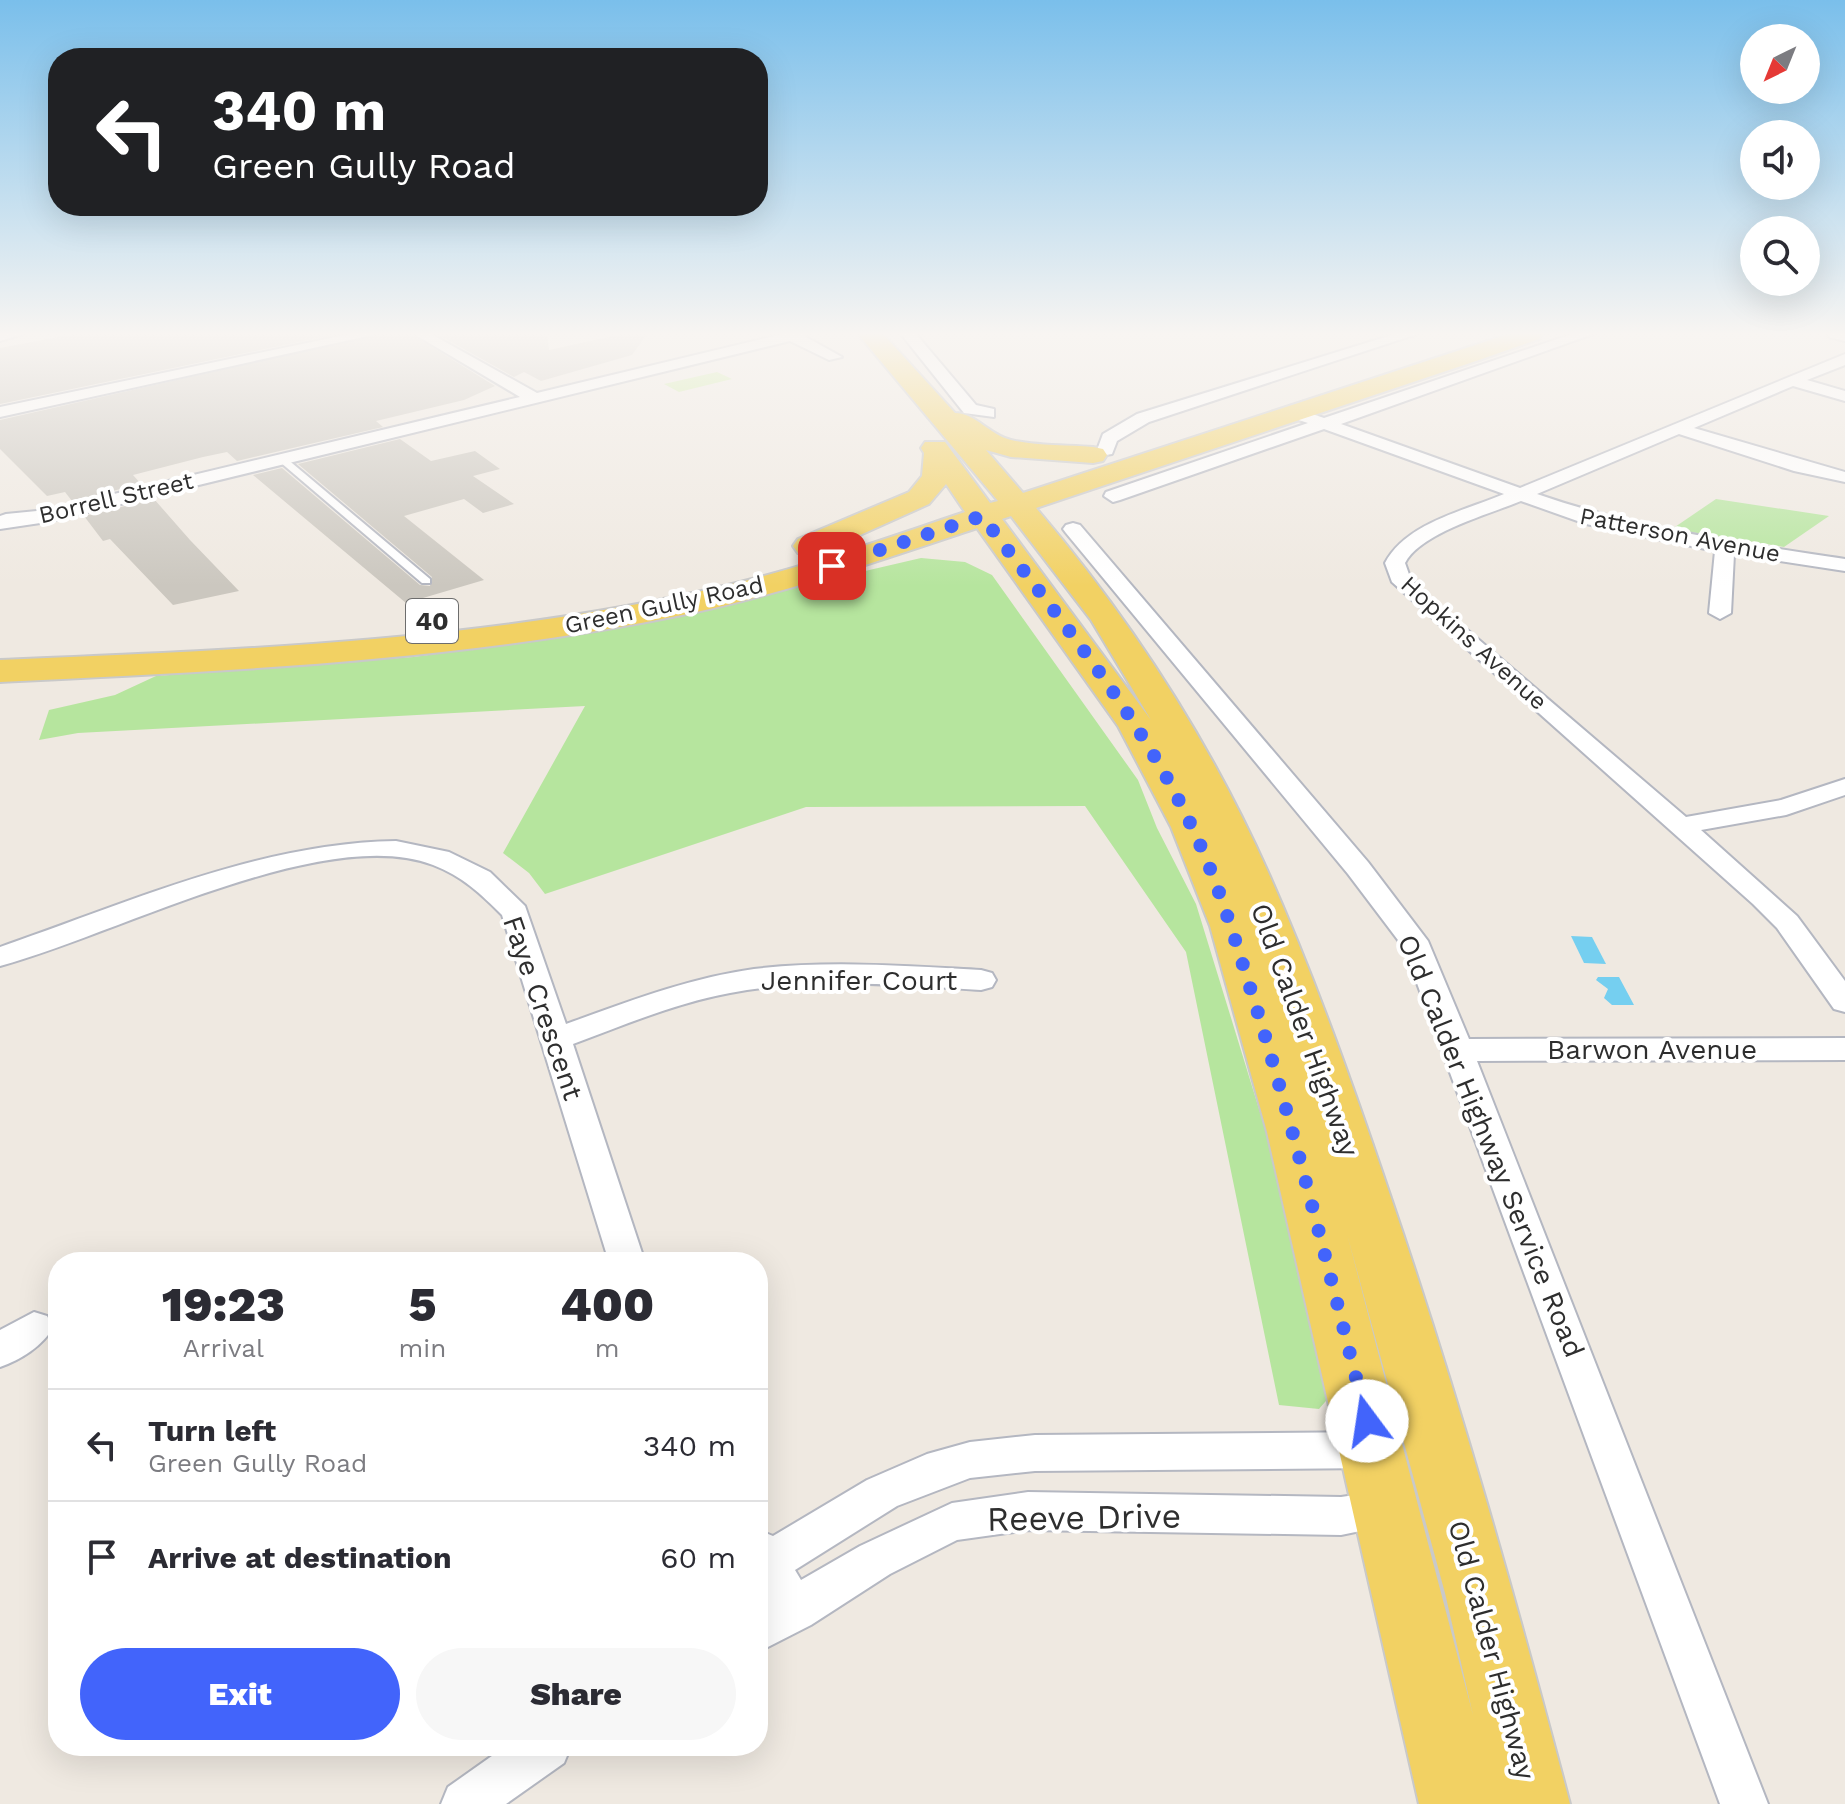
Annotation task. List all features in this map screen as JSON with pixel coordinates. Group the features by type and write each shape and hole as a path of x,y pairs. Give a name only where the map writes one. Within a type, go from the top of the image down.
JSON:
{"main road":[{"name":"Old Calder Highway","path":"914,418 938,453 1070,568 1135,660 1189,754 1246,870 1320,1062 1402,1316 1404,1482 1457,1804"},
{"name":"Old Calder Highway","path":"941,418 1067,624 1142,732 1192,826 1241,957 1404,1482 1532,1804"},
{"path":"954,418 979,437 997,445 1099,453"},
{"name":"Green Gully Road","path":"992,501 1099,453 1206,418"},
{"name":"Green Gully Road","path":"0,671 193,663 455,641 687,604 786,568 992,501 1271,418"},
{"path":"786,568 919,498 936,477 938,453"},
{"path":"786,568 927,549 963,549 988,556 1006,568 1053,631 1142,732"},
{"name":"Green Gully Road","path":"0,649 276,634 482,617 786,568"}],"street":[{"name":"Borrell Street","path":"4,517 47,516 456,418"},
{"path":"1099,453 1109,438 1125,426 1148,418"},
{"name":"Patterson Avenue","path":"1309,418 1518,495 1634,530 1845,565"},
{"path":"1113,496 1336,418"},
{"name":"Hopkins Avenue","path":"1700,418 1412,541 1397,555 1396,571 1416,596 1787,922 1845,1002"},
{"path":"1676,428 1800,467 1845,477"},
{"name":"Old Calder Highway Service Road","path":"1073,529 1406,928 1418,947 1744,1804"},
{"path":"1720,613 1725,547"},
{"path":"1680,826 1786,807 1845,787"},
{"name":"Faye Crescent","path":"0,957 258,867 341,850 406,851 466,867 497,889 515,912 624,1252"},
{"name":"Jennifer Court","path":"555,1039 667,1000 752,980 855,974 981,980"},
{"name":"Barwon Avenue","path":"1459,1050 1845,1049"},
{"path":"0,1351 34,1327"},
{"name":"Reeve Drive","path":"768,1557 882,1493 942,1467 970,1460 1049,1453 1404,1482"},
{"name":"Reeve Drive","path":"776,1620 917,1537 952,1522 1028,1511 1341,1516 1404,1482"},
{"path":"768,1589 776,1620"},
{"path":"465,1804 533,1756"}],"lane":[{"path":"283,460 426,581"}],"green space":[{"path":"1716,499 1829,516 1784,547 1672,529"},
{"path":"921,558 965,562 992,575 1138,780 1157,828 1196,904 1335,1356 1331,1395 1319,1409 1279,1405 1186,952 1085,806 806,807 545,894 529,873 503,853 585,706 78,733 39,740 49,710 115,695 156,676 413,657 538,641 715,606"}],"water":[{"path":"1571,936 1592,937 1606,964 1584,963"},
{"path":"1598,977 1619,977 1634,1005 1612,1005 1604,998 1608,989 1596,980"}],"building":[{"path":"388,418 376,421 383,427 237,461 227,452 133,475 141,484 72,501 65,492 47,496 0,449 0,420"},
{"path":"400,439 431,461 475,451 500,469 473,476 514,504 483,513 464,499 404,516 484,580 406,603 253,475 282,468 420,585 430,586 432,577 298,464"},
{"path":"154,499 239,591 173,605 110,539 103,541 84,516"}],"route":[{"path":"832,566 982,516 1067,624 1142,732 1192,826 1241,957 1285,1101 1367,1421"}]}
